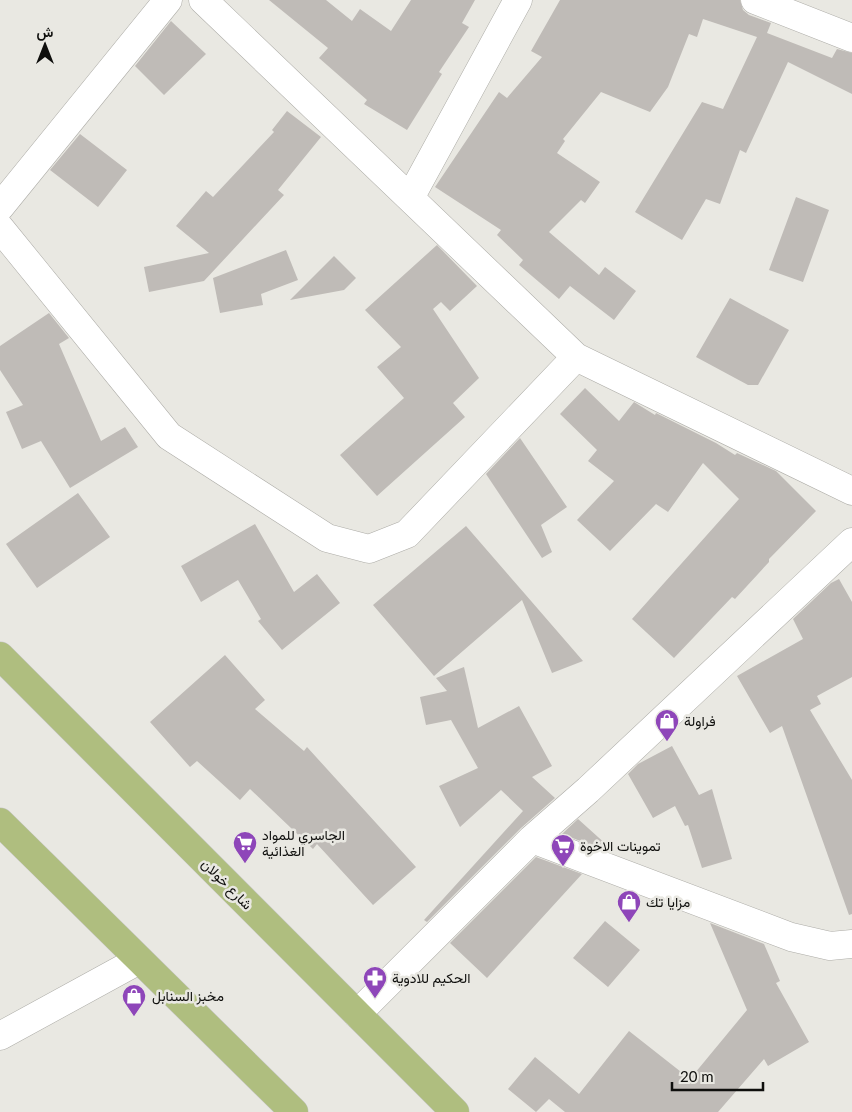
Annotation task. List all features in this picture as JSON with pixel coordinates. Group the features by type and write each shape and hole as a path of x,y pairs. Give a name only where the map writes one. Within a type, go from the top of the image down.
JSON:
{"main road":[{"name":"شارع خولان","path":"0,656 455,1112"},
{"path":"0,822 294,1112"}],"street":[{"path":"0,207 168,0"},
{"path":"203,0 576,356 852,491"},
{"path":"410,198 518,0"},
{"path":"755,0 852,38"},
{"path":"0,228 169,436 327,538 369,549 407,534 576,356"},
{"path":"356,1014 532,839 588,790 852,542"},
{"path":"532,839 791,938 830,946 852,944"},
{"path":"0,1036 139,960"}],"building":[{"path":"269,0 326,0 352,21 360,9 391,31 411,0 475,0 462,23 469,27 439,72 442,74 407,130 364,104 367,100 319,58 328,48"},
{"path":"560,0 740,0 743,10 749,15 771,23 767,33 832,58 837,49 852,53 852,94 788,62 746,153 740,150 720,204 706,199 682,240 635,212 702,102 723,109 757,37 703,19 697,37 689,34 668,87 650,112 601,92 563,139 565,141 557,153 600,182 585,203 581,200 549,232 599,275 605,267 636,291 614,320 570,286 559,299 519,265 523,260 497,235 501,230 435,187 499,92 507,98 542,57 531,51"},
{"path":"171,21 206,54 164,95 135,66"},
{"path":"287,111 321,137 278,190 284,195 204,281 149,292 144,267 209,253 176,226 206,191 213,197 274,132 272,130"},
{"path":"80,134 127,170 98,207 50,170"},
{"path":"796,197 829,210 803,282 769,270"},
{"path":"437,245 477,286 450,311 441,302 433,309 479,378 453,403 465,417 377,496 340,455 404,398 377,367 401,347 365,310"},
{"path":"286,250 298,280 261,294 263,305 220,313 213,278"},
{"path":"334,256 356,278 344,290 290,300"},
{"path":"730,298 789,330 758,385 748,385 696,357"},
{"path":"49,313 69,338 59,344 101,441 125,427 138,447 70,488 41,441 22,449 6,412 23,405 0,370 0,346"},
{"path":"585,388 619,421 634,402 655,415 656,413 716,443 735,455 737,453 776,471 816,511 769,559 769,562 735,599 732,597 674,658 632,619 739,499 703,463 668,512 656,504 610,551 577,520 614,481 588,461 597,450 560,414"},
{"path":"520,438 567,507 541,525 552,552 542,558 486,474"},
{"path":"78,493 110,537 37,588 6,544"},
{"path":"255,524 294,592 317,574 340,603 282,650 258,621 261,619 238,580 201,602 181,566"},
{"path":"466,526 583,661 552,673 522,600 434,676 373,605"},
{"path":"839,579 852,602 852,677 817,696 821,704 810,710 852,780 852,914 849,915 782,726 770,733 737,676 803,639 793,619 831,583"},
{"path":"225,655 265,700 255,709 304,751 307,747 416,867 373,905 317,844 313,849 250,789 240,800 197,761 190,767 150,722"},
{"path":"464,667 478,728 519,706 552,766 532,777 555,798 521,828 427,922 424,920 523,811 501,790 460,827 439,786 478,768 451,720 426,725 420,697 447,691 436,678"},
{"path":"672,746 699,795 712,789 732,859 702,868 688,825 685,826 675,806 653,818 628,774 638,764"},
{"path":"578,819 608,846 604,850 562,834"},
{"path":"536,857 582,874 487,978 450,943"},
{"path":"605,921 640,950 608,987 573,958"},
{"path":"710,923 764,944 780,981 776,983 809,1042 768,1066 764,1059 718,1112 565,1112 549,1099 536,1112 508,1089 535,1057 579,1094 629,1031 690,1079 747,1010"}],"place":[{"name":"فراولة","path":"667,742"},
{"name":"الجاسري للمواد الغذائية","path":"245,864"},
{"name":"تموينات الاخوة","path":"563,867"},
{"name":"مزايا تك","path":"629,923"},
{"name":"الحكيم للادوية","path":"375,999"},
{"name":"مخبز السنابل","path":"134,1017"}]}
